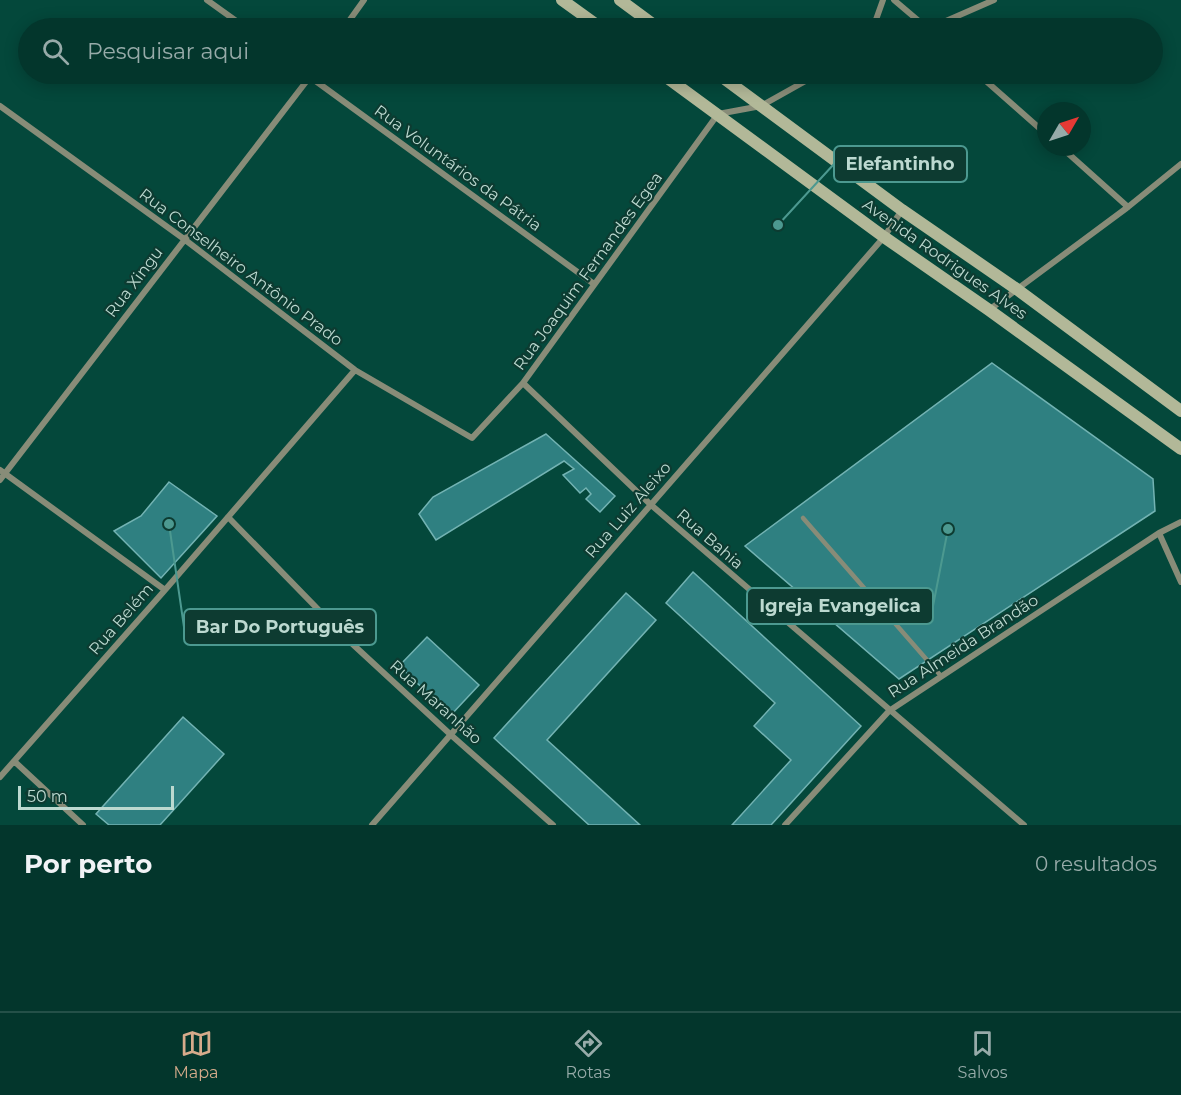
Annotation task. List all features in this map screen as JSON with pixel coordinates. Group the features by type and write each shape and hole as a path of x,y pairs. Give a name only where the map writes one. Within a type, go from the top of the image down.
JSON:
{"main road":[{"path":"562,0 587,18"},
{"path":"620,0 644,18"},
{"name":"Avenida Rodrigues Alves","path":"676,84 884,237 990,310 1181,449"},
{"name":"Avenida Rodrigues Alves","path":"731,84 902,210 1018,290 1181,411"}],"street":[{"path":"207,0 232,18"},
{"path":"351,18 364,0"},
{"path":"877,18 883,0"},
{"path":"894,0 916,18"},
{"path":"952,18 994,0"},
{"name":"Rua Xingu","path":"0,480 3,472 301,84"},
{"name":"Rua Voluntários da Pátria","path":"323,84 594,284"},
{"path":"718,114 761,106 800,84"},
{"path":"989,84 1037,126"},
{"name":"Rua Conselheiro Antônio Prado","path":"0,106 184,239 355,370 472,438"},
{"name":"Rua Joaquim Fernandes Egea","path":"472,438 523,383 718,114"},
{"path":"1071,156 1128,207"},
{"path":"990,310 1128,207 1181,164"},
{"name":"Rua Luiz Aleixo","path":"372,825 884,237 902,210"},
{"name":"Rua Belém","path":"0,777 355,370"},
{"name":"Rua Bahia","path":"523,383 650,504 1024,825"},
{"path":"3,472 165,590"},
{"name":"Rua Maranhão","path":"228,517 347,639 553,825"},
{"name":"Rua Almeida Brandão","path":"785,825 889,711 1159,533 1181,522"},
{"path":"1159,533 1181,582"},
{"path":"14,761 83,825"}],"lane":[{"path":"803,518 941,676"}],"building":[{"path":"992,363 1153,479 1155,511 899,679 745,546"},
{"path":"546,434 615,496 600,512 586,499 591,494 586,488 580,493 563,475 574,469 564,461 436,540 419,514 433,497"},
{"path":"169,482 217,516 161,578 114,531 141,516"},
{"path":"693,572 861,726 771,825 732,825 791,760 754,726 775,703 666,603"},
{"path":"626,593 656,620 547,740 640,825 589,825 494,738"},
{"path":"427,637 479,685 451,715 399,666"},
{"path":"183,717 224,754 160,825 109,825 96,814"}],"place":[{"name":"Elefantinho","path":"778,225"},
{"name":"Bar Do Português","path":"169,524"},
{"name":"Igreja Evangelica","path":"948,529"}]}
